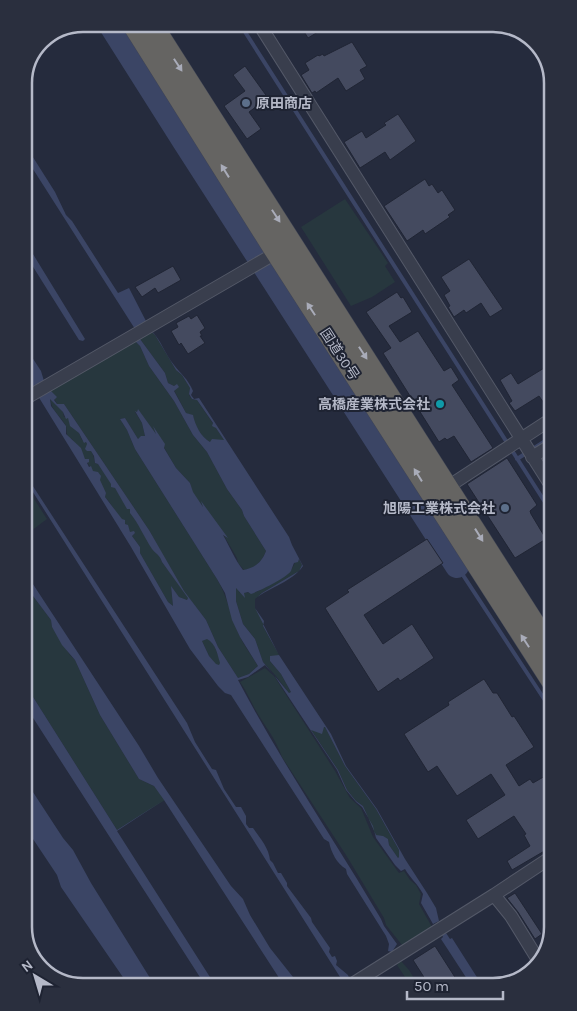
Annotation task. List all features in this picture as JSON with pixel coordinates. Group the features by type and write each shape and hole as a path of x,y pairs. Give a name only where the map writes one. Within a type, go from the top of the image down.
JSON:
{"highway":[{"name":"国道30号","path":"137,32 279,252 440,492 544,639"},
{"name":"国道30号","path":"157,32 279,252"},
{"name":"国道30号","path":"440,492 544,668"}],"street":[{"path":"264,32 521,447 544,476"},
{"path":"33,394 279,252"},
{"path":"440,492 521,447 544,426"},
{"path":"521,447 544,446"},
{"path":"362,978 544,862"},
{"path":"494,895 511,916 536,956"}],"shaded area":[{"path":"345,199 388,263 385,266 395,282 372,297 351,306 301,227"},
{"path":"151,331 190,388 189,395 192,399 197,400 224,440 210,442 207,440 199,431 193,416 186,413 174,390 177,385 174,386 168,383 165,373 140,339"},
{"path":"134,340 140,346 149,366 174,401 193,435 207,452 227,489 242,510 266,551 258,564 244,570 238,563 223,534 192,492 190,483 176,468 158,437 138,410 135,412 142,423 145,436 138,439 125,418 120,419 135,449 217,579 224,592 239,635 258,666 249,674 238,678 218,647 206,620 189,598 186,600 179,597 171,587 173,606 168,602 140,553 140,547 132,536 135,533 130,532 127,525 105,497 106,493 72,439 68,437 64,422 51,403 50,398 63,412 64,417 68,417 82,440 93,453 95,463 98,464 130,509 153,549 176,580 149,530 64,404 57,404 50,390"},
{"path":"33,497 47,519 32,530"},
{"path":"298,558 302,565 299,571 255,599 255,608 264,622 263,626 279,655 270,661 281,674 291,692 289,693 263,662 255,639 243,624 236,601 236,587 240,593 259,591 288,573"},
{"path":"32,595 51,620 52,627 75,660 100,715 139,779 154,786 165,800 117,830 32,696"},
{"path":"207,638 213,642 221,663 219,665 216,665 209,656 202,641"},
{"path":"265,668 274,676 335,771 350,798 361,808 373,837 399,873 404,871 421,894 419,904 432,927 402,945 386,925 384,918 346,855 282,757 240,682"},
{"path":"325,727 345,766 376,809 399,850 400,857 398,858 389,845 388,839 376,836 363,806 347,790 338,770 311,730"},
{"path":"401,961 414,978 406,978 397,965"}],"water":[{"path":"33,157 55,192 66,215 72,221 118,293 129,288 147,323 135,329 33,169"},
{"path":"33,254 85,339 83,341 79,340 33,266"},
{"path":"151,330 158,338 171,361 189,383 193,391 191,395 194,399 199,398 289,537 303,566 299,570 302,565 299,559 298,562 294,563 291,571 284,577 251,594 248,592 244,593 245,598 236,588 236,601 243,624 255,639 263,662 273,673 265,665 248,677 238,680 290,771 384,926 397,944 392,952 388,951 389,944 386,936 347,874 346,869 337,861 329,842 324,839 231,695 225,693 218,686 190,649 131,547 38,396","holes":["151,331 155,335 176,370 182,375 190,388 189,394 192,399 197,400 213,423 212,426 216,428 224,440 212,439 210,442 201,434 193,415 186,413 174,391 179,387 177,384 174,386 168,383 165,373 140,339","134,340 140,346 149,366 174,401 193,435 207,452 227,489 242,510 266,551 258,564 243,570 223,535 228,538 201,501 203,507 193,492 190,483 176,468 164,448 165,444 153,426 156,434 138,409 137,412 135,411 142,423 145,436 141,436 138,439 125,418 120,419 135,449 225,593 232,620 258,666 249,674 238,678 218,647 206,620 184,591 149,530 64,404 57,404 54,400 57,397 50,390","50,399 63,412 66,419 68,418 70,426 79,433 84,443 86,442 85,449 91,451 95,463 98,464 111,487 115,488 127,509 130,509 130,513 152,549 188,598 187,600 179,597 171,586 173,606 168,602 140,553 140,547 132,536 135,533 134,531 130,532 128,525 125,524 125,520 122,519 105,497 106,493 100,480 101,476 98,472 93,471 91,466 89,467 87,463 89,459 85,459 81,448 66,434 66,426 51,406","207,639 216,649 219,665 209,656 202,641"]},
{"path":"33,358 41,371 44,381 33,386"},
{"path":"33,485 187,723 195,742 212,769 216,770 224,789 236,807 241,807 246,816 246,824 249,828 253,828 264,843 270,860 278,873 281,873 287,886 311,918 330,948 329,952 332,957 335,956 336,965 349,978 340,977 33,491"},
{"path":"299,571 287,580 255,599 262,593"},
{"path":"32,583 158,778 231,886 243,899 250,915 270,948 292,978 279,978 164,800 154,786 139,779 100,715 75,660 62,645 52,627 51,620 32,595"},
{"path":"263,624 279,655 263,626"},
{"path":"279,655 331,734 346,766 377,809 405,859 436,908 439,921 433,924 421,903 423,894 421,890 405,869 401,871 395,865 376,838 374,831 376,835 388,839 389,845 399,857 399,850 376,809 345,766 325,727 322,734 311,730 338,770 347,790 363,806 368,818 362,807 356,802 346,790 337,770 274,676 289,693 291,692 281,674 270,661 270,656"},
{"path":"32,696 117,830 164,800 117,831 211,978 200,978 32,717"},
{"path":"32,791 73,850 91,883 150,978 124,978 61,887 57,875 32,838"},
{"path":"446,933 450,939 452,938 477,978 466,978 441,939 442,935"}],"building":[{"path":"305,33 317,33 308,38"},
{"path":"352,42 367,66 360,70 365,79 346,91 338,78 316,93 315,91 312,93 301,75 309,70 305,63 318,55 323,54 324,56"},
{"path":"245,66 268,98 249,112 261,129 247,139 224,106 245,91 233,75"},
{"path":"398,114 416,141 390,160 385,152 360,168 344,142 362,131 366,138 386,125 384,123"},
{"path":"425,179 429,186 432,184 438,193 442,190 455,210 448,215 450,217 425,234 423,230 407,241 384,206"},
{"path":"469,259 503,309 490,317 481,303 466,313 464,310 454,317 448,307 450,306 444,295 450,291 441,277"},
{"path":"173,266 181,280 158,293 155,288 142,297 135,287"},
{"path":"397,292 401,298 403,297 412,312 389,326 400,342 418,331 444,371 451,367 459,380 452,385 493,448 471,462 454,436 439,442 383,353 391,348 366,312"},
{"path":"197,315 205,328 200,332 202,336 200,336 205,343 188,354 181,343 179,345 171,331 178,327 176,323 189,316 191,319"},
{"path":"544,368 544,403 539,396 515,411 509,403 512,401 500,380 511,373 518,384"},
{"path":"507,458 537,505 530,511 544,536 544,540 515,558 467,484"},
{"path":"427,539 443,563 364,615 383,644 412,624 434,658 400,681 398,678 378,692 325,608 349,592 347,590"},
{"path":"484,679 493,693 497,693 512,717 514,716 534,747 506,765 519,786 530,779 533,783 544,777 544,851 512,870 507,861 530,846 524,835 526,834 514,816 478,839 466,820 505,795 491,774 457,796 437,766 428,772 404,734 449,705 448,702"},
{"path":"515,893 542,934 535,939 507,898"},
{"path":"435,946 455,978 424,978 413,960"}],"waterway":[{"path":"115,32 457,566"},
{"path":"245,32 544,501"},
{"path":"517,459 544,442"},
{"path":"457,566 544,699"}],"place":[{"name":"原田商店","path":"246,103"},
{"name":"高橋産業株式会社","path":"440,404"},
{"name":"旭陽工業株式会社","path":"505,508"}]}
